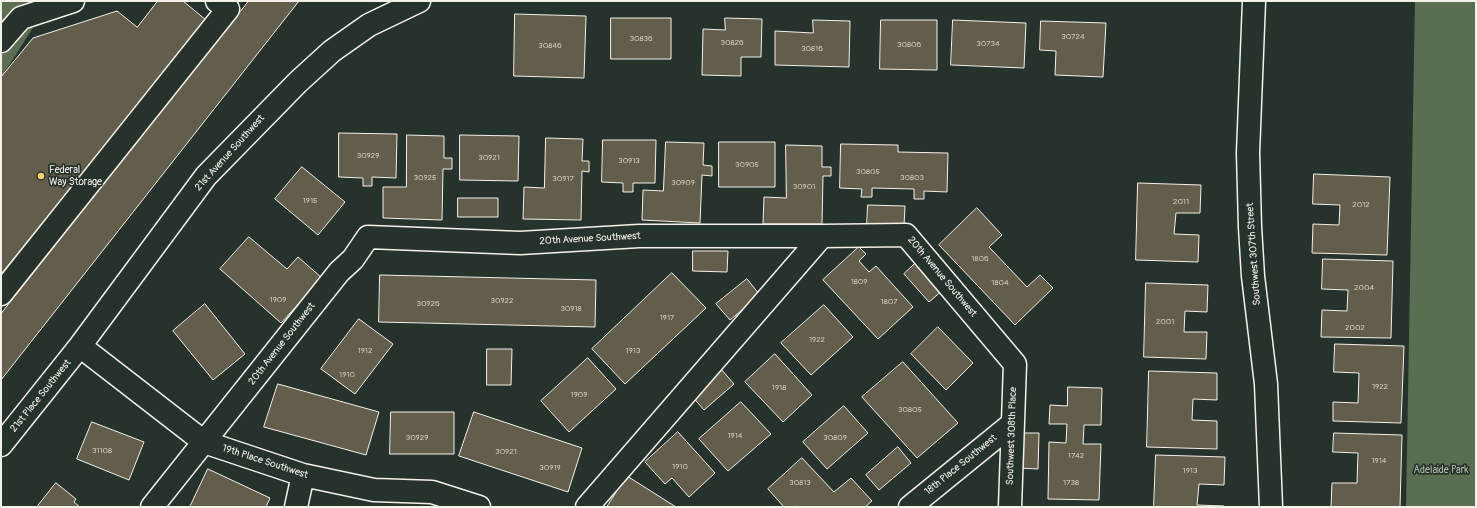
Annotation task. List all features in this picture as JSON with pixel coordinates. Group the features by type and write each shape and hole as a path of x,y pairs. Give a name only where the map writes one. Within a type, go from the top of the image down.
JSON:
{"street":[{"path":"1,41 21,18 74,1"},
{"path":"1,294 228,9 218,1"},
{"name":"21st Avenue Southwest","path":"80,346 206,176 256,123 332,51 369,25 419,1"},
{"name":"Southwest 307th Street","path":"1254,1 1248,153 1250,227 1253,276 1266,384 1271,507"},
{"name":"20th Avenue Southwest","path":"204,442 339,272 353,259 368,237 520,243 639,236 906,235 1015,364"},
{"path":"588,507 822,236"},
{"name":"19th Place Southwest","path":"80,346 204,442 303,475 374,490 432,492 479,507"},
{"name":"21st Place Southwest","path":"1,445 80,346"},
{"name":"Southwest 308th Place","path":"1010,507 1015,364"},
{"name":"18th Place Southwest","path":"910,507 1012,424"},
{"path":"152,507 204,442"},
{"path":"296,507 303,475"}],"green space":[{"path":"1,1 50,1 1,78"},
{"name":"Adelaide Park","path":"1415,1 1476,1 1476,507 1406,507"}],"building":[{"name":"Federal Way Storage","path":"158,1 183,1 206,20 1,274 1,77 33,38 117,11 137,27"},
{"path":"249,1 299,1 1,380 1,314"},
{"path":"515,14 586,16 584,78 514,76"},
{"path":"611,18 671,18 671,59 611,59"},
{"path":"725,18 762,19 761,57 741,57 741,76 702,75 703,29 725,30"},
{"path":"813,20 850,21 849,67 775,65 775,31 813,33"},
{"path":"881,20 937,20 937,70 880,69"},
{"path":"953,20 1026,23 1024,68 951,65"},
{"path":"1041,21 1106,23 1103,77 1055,75 1056,51 1040,50"},
{"path":"339,133 397,134 396,178 372,177 372,186 363,186 363,178 339,177"},
{"path":"407,135 444,136 444,158 452,158 452,169 443,169 442,220 383,218 383,187 406,187"},
{"path":"460,135 519,136 518,181 460,180"},
{"path":"546,138 583,139 582,161 589,161 589,172 582,171 581,220 523,219 524,187 544,188"},
{"path":"603,140 656,140 655,183 633,183 633,192 623,192 623,183 602,182"},
{"path":"666,142 704,143 703,165 712,166 712,176 702,175 700,223 642,220 643,190 663,191"},
{"path":"719,142 775,142 775,187 719,187"},
{"path":"841,144 898,145 898,152 948,153 947,192 924,191 924,199 914,199 914,189 872,188 872,197 861,197 862,189 840,188"},
{"path":"786,145 822,146 822,167 831,167 831,176 823,176 822,224 763,224 764,197 786,198"},
{"path":"302,167 345,202 318,235 275,199"},
{"path":"1314,174 1390,177 1387,255 1312,253 1313,224 1339,225 1340,205 1313,204"},
{"path":"1138,183 1201,185 1200,213 1176,213 1174,234 1199,235 1198,262 1136,260"},
{"path":"458,198 498,198 498,217 458,217"},
{"path":"868,205 905,206 904,226 867,225"},
{"path":"977,208 1002,235 989,247 1027,287 1040,275 1053,288 1015,325 939,245"},
{"path":"249,237 287,269 298,257 322,278 281,323 220,269"},
{"path":"859,247 866,254 859,261 869,272 876,266 913,307 878,339 823,280"},
{"path":"693,251 728,251 727,272 693,271"},
{"path":"1323,259 1393,261 1391,338 1321,337 1322,310 1347,311 1348,290 1322,289"},
{"path":"918,261 944,289 929,302 904,274"},
{"path":"672,273 706,308 625,384 592,349"},
{"path":"380,275 596,280 595,327 379,322"},
{"path":"747,279 760,295 730,320 716,304"},
{"path":"1146,283 1208,285 1207,312 1185,311 1184,332 1207,332 1206,359 1144,357"},
{"path":"205,304 245,354 213,380 173,331"},
{"path":"824,305 853,337 811,375 781,343"},
{"path":"359,319 393,344 355,394 321,369"},
{"path":"938,327 973,363 946,390 911,354"},
{"path":"1335,344 1404,346 1401,423 1333,421 1333,402 1358,403 1359,373 1334,372"},
{"path":"487,349 512,349 511,385 487,385"},
{"path":"775,354 812,395 783,422 745,382"},
{"path":"588,358 616,389 569,432 541,401"},
{"path":"903,362 958,423 917,458 862,397"},
{"path":"721,369 734,384 704,410 691,395"},
{"path":"1149,371 1217,373 1217,400 1193,399 1192,420 1217,421 1217,449 1147,447"},
{"path":"278,384 379,412 366,455 264,427"},
{"path":"1068,387 1102,388 1101,425 1084,425 1083,444 1101,444 1099,500 1048,499 1049,442 1066,443 1067,424 1049,424 1050,405 1067,406"},
{"path":"741,402 771,434 728,471 699,439"},
{"path":"844,406 868,433 827,469 803,442"},
{"path":"391,412 454,412 454,454 390,454"},
{"path":"474,412 582,448 568,492 459,456"},
{"path":"92,422 144,442 129,480 77,459"},
{"path":"678,432 715,473 689,497 672,478 665,484 645,462"},
{"path":"1018,433 1039,433 1038,469 1018,468"},
{"path":"1334,433 1402,435 1400,507 1331,507 1332,483 1357,483 1358,453 1333,452"},
{"path":"898,447 911,463 879,490 866,475"},
{"path":"1156,455 1225,457 1224,485 1199,484 1197,505 1224,507 1154,507"},
{"path":"802,458 834,492 851,478 872,501 865,507 784,507 768,489"},
{"path":"208,469 270,498 266,507 190,507"},
{"path":"627,476 676,507 607,507"},
{"path":"56,483 76,499 74,502 80,507 37,507"}],"place":[{"name":"Federal Way Storage","path":"41,176"}]}
